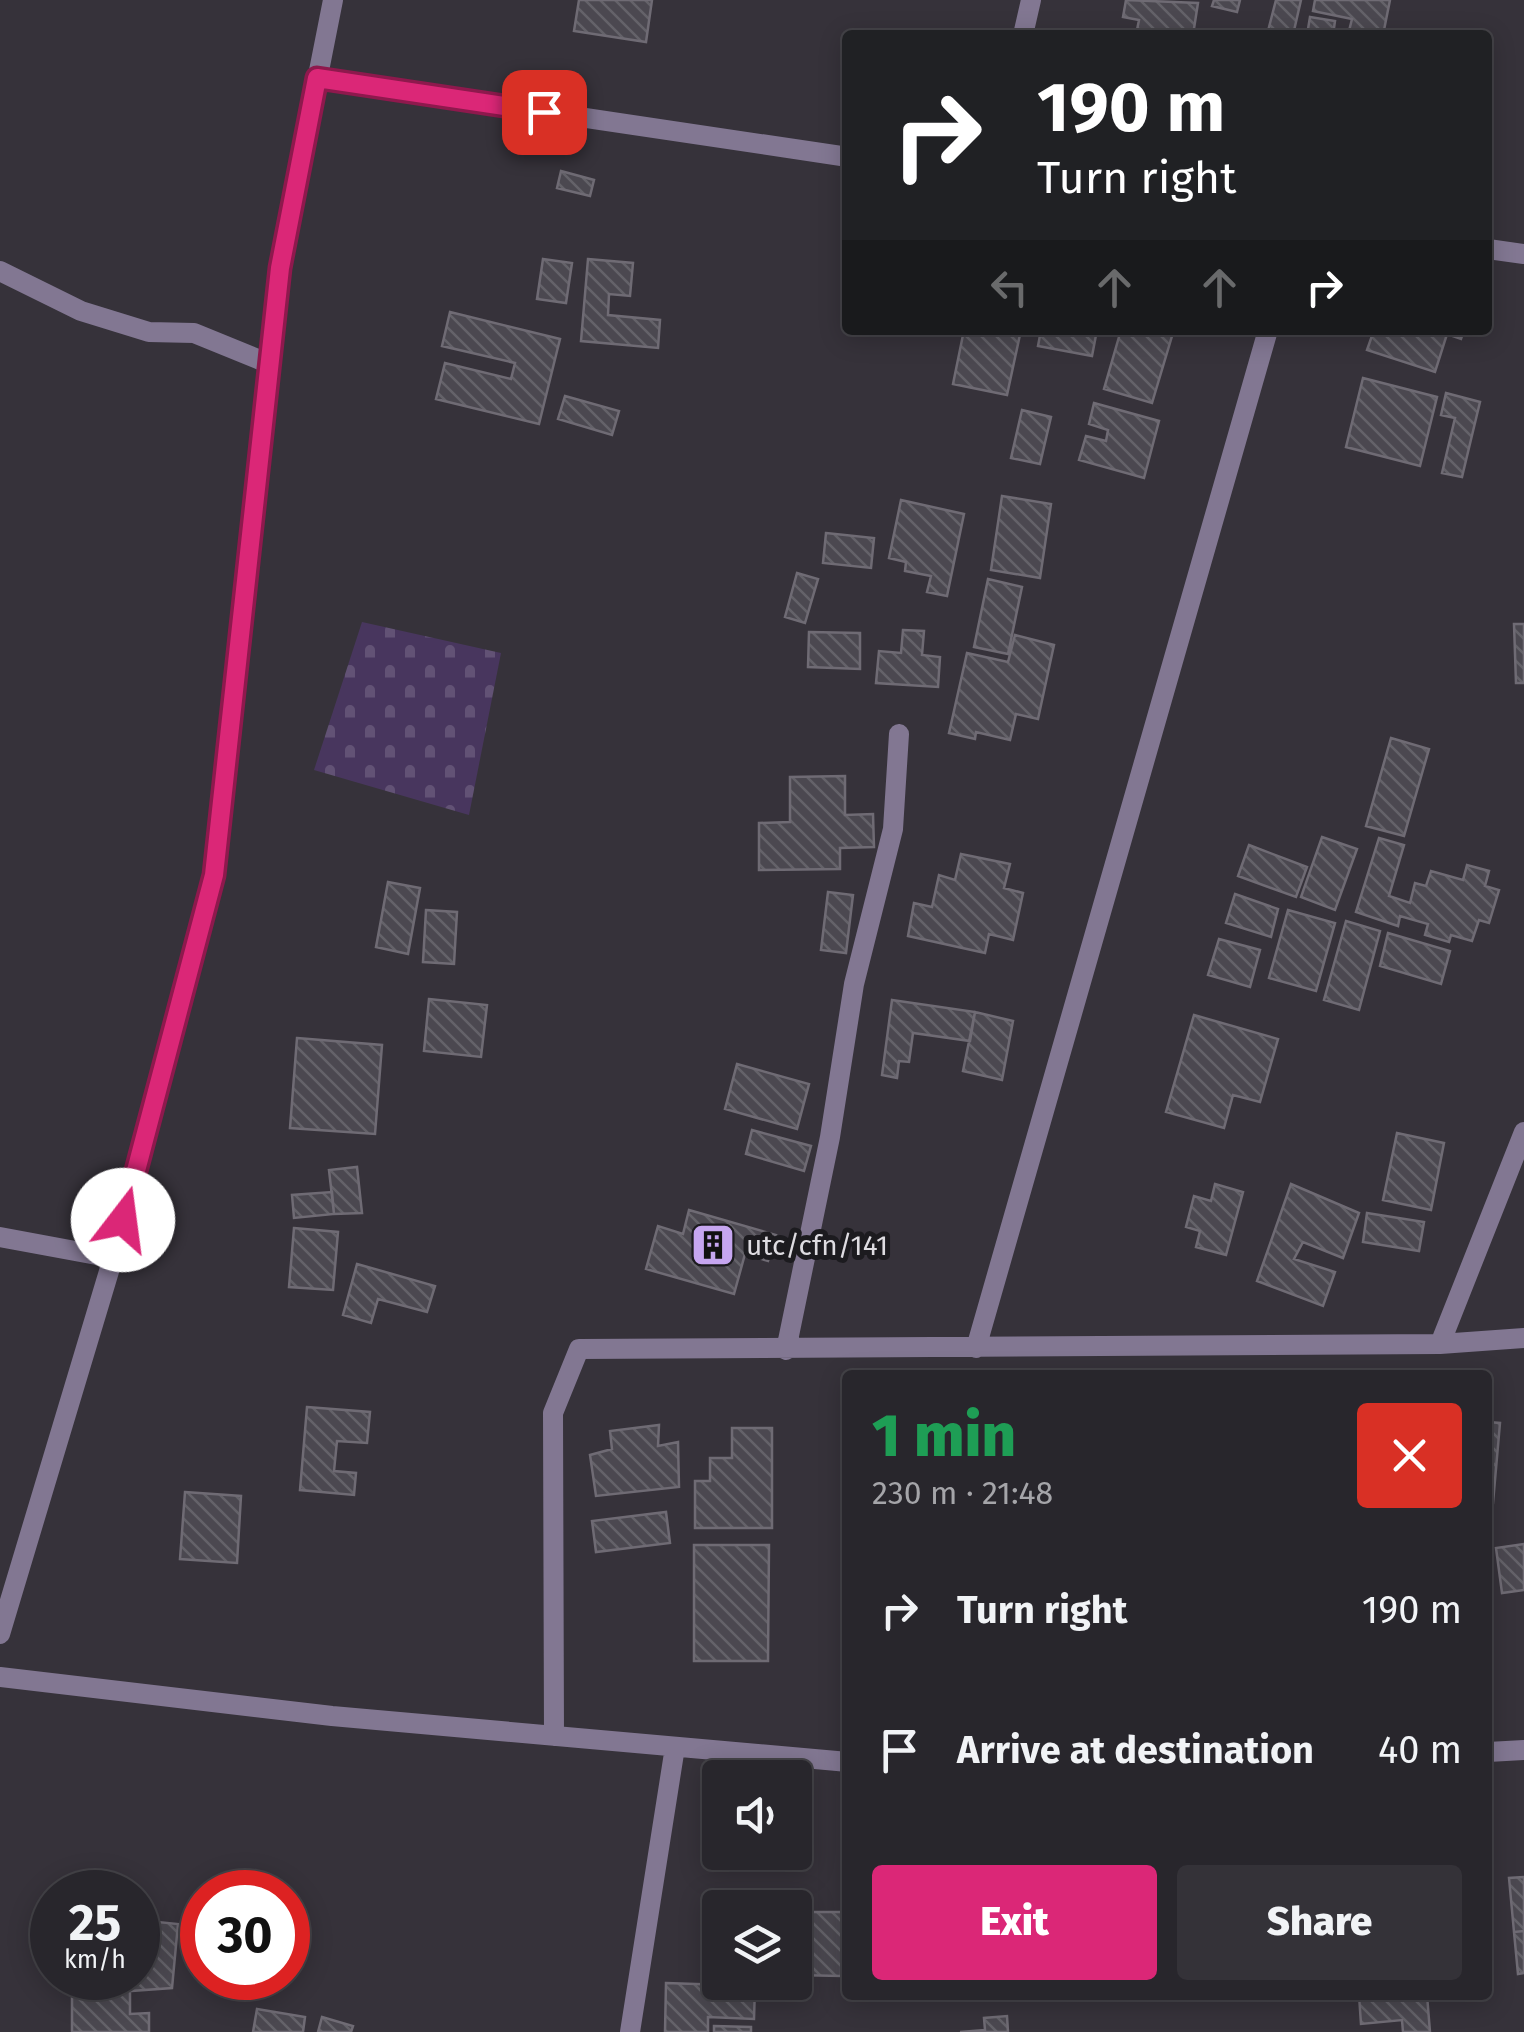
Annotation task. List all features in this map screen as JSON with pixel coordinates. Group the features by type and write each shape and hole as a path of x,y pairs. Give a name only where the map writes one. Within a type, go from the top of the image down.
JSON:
{"street":[{"path":"0,1634 113,1258 214,875 280,268 333,0"},
{"path":"1025,30 1032,0"},
{"path":"317,78 842,156"},
{"path":"1492,250 1524,254"},
{"path":"0,271 81,311 149,332 194,333 270,364"},
{"path":"976,1348 1267,335"},
{"path":"786,1350 830,1137 854,984 893,830 899,734"},
{"path":"1440,1344 1524,1132"},
{"path":"0,1237 113,1258"},
{"path":"554,1736 552,1413 579,1350 1440,1344 1524,1338"},
{"path":"0,1677 332,1716 842,1761"},
{"path":"630,2032 674,1746"},
{"path":"1492,1752 1524,1750"}],"green space":[{"path":"362,622 501,653 469,815 314,770"}],"building":[{"path":"579,0 652,0 646,42 574,31"},
{"path":"1126,0 1198,3 1194,30 1137,30 1139,20 1123,17"},
{"path":"1214,0 1240,0 1237,12 1212,6"},
{"path":"1276,0 1301,0 1294,30 1268,30"},
{"path":"1315,0 1390,0 1384,30 1349,30 1352,19 1313,11"},
{"path":"1310,17 1335,21 1334,30 1308,30"},
{"path":"561,171 594,180 590,196 557,188"},
{"path":"543,259 572,263 566,303 537,299"},
{"path":"588,259 633,263 630,296 609,294 608,315 660,320 658,348 581,341"},
{"path":"450,312 560,339 539,424 436,399 445,363 511,379 515,363 442,346"},
{"path":"963,335 1020,335 1007,395 953,384"},
{"path":"1040,335 1096,335 1092,356 1038,346"},
{"path":"1120,335 1172,336 1152,403 1104,389"},
{"path":"1372,335 1447,335 1435,372 1367,350"},
{"path":"1363,378 1437,397 1420,466 1346,447"},
{"path":"1446,393 1480,402 1462,477 1442,473 1455,418 1441,415"},
{"path":"565,396 619,411 612,435 558,419"},
{"path":"1094,403 1159,421 1144,478 1079,460 1086,436 1106,441 1108,430 1089,424"},
{"path":"1022,410 1051,417 1040,464 1011,458"},
{"path":"1002,496 1051,504 1040,578 991,570"},
{"path":"901,500 964,514 947,596 927,592 931,576 905,571 906,562 889,558"},
{"path":"826,533 874,538 871,568 823,563"},
{"path":"797,573 818,579 805,623 785,617"},
{"path":"988,579 1022,587 1008,654 974,647"},
{"path":"1514,624 1524,624 1524,683 1516,683"},
{"path":"903,630 924,631 922,655 940,657 938,687 876,683 879,651 901,653"},
{"path":"809,632 860,633 860,669 808,667"},
{"path":"1015,635 1054,645 1038,719 1016,714 1010,740 976,732 975,739 949,733 967,653 1008,662"},
{"path":"1391,738 1429,749 1404,836 1366,826"},
{"path":"845,776 845,815 873,814 874,847 840,848 840,869 759,870 759,823 790,822 790,777"},
{"path":"1322,837 1357,849 1335,910 1301,897"},
{"path":"1379,838 1404,845 1389,896 1410,903 1415,883 1426,886 1431,871 1463,880 1467,865 1489,871 1485,886 1499,890 1489,923 1479,920 1472,941 1451,935 1449,942 1425,935 1428,924 1400,916 1398,926 1356,912"},
{"path":"1249,845 1307,867 1296,897 1238,876"},
{"path":"961,854 1010,864 1004,888 1023,893 1013,940 989,934 985,953 908,936 914,903 932,907 939,875 955,880"},
{"path":"388,882 420,888 408,954 376,947"},
{"path":"828,892 853,895 846,953 821,950"},
{"path":"1235,894 1278,909 1271,937 1226,923"},
{"path":"426,910 457,912 454,964 423,962"},
{"path":"1288,910 1335,923 1316,991 1269,978"},
{"path":"1346,921 1380,931 1359,1010 1324,1000"},
{"path":"1388,933 1450,951 1441,984 1380,966"},
{"path":"1219,939 1260,950 1250,987 1208,975"},
{"path":"429,999 487,1005 481,1057 424,1051"},
{"path":"892,1000 975,1012 970,1041 913,1033 909,1062 899,1061 897,1078 882,1075"},
{"path":"975,1012 1013,1021 1002,1080 963,1071"},
{"path":"1194,1015 1278,1039 1260,1102 1233,1095 1224,1128 1166,1112"},
{"path":"297,1038 382,1045 375,1134 290,1128"},
{"path":"737,1064 809,1084 797,1129 725,1109"},
{"path":"752,1130 811,1146 804,1171 746,1154"},
{"path":"1397,1133 1444,1143 1431,1210 1383,1200"},
{"path":"357,1167 362,1213 334,1214 329,1170"},
{"path":"1215,1184 1243,1192 1226,1255 1196,1247 1200,1231 1186,1227 1194,1196 1211,1201"},
{"path":"1291,1184 1359,1213 1343,1258 1303,1242 1294,1259 1335,1272 1323,1306 1257,1281"},
{"path":"332,1192 334,1214 294,1218 292,1195"},
{"name":"utc/cfn/141","path":"689,1210 776,1235 768,1261 745,1254 734,1294 646,1269 658,1226 683,1234"},
{"path":"1367,1213 1424,1222 1419,1251 1363,1242"},
{"path":"294,1228 338,1232 333,1290 289,1287"},
{"path":"357,1264 435,1286 427,1312 378,1299 371,1323 343,1315"},
{"path":"307,1407 370,1412 367,1443 337,1441 334,1471 356,1473 354,1495 300,1490"},
{"path":"1492,1422 1500,1423 1492,1503"},
{"path":"659,1425 658,1446 678,1442 679,1487 596,1496 590,1455 612,1449 610,1431"},
{"path":"732,1428 772,1428 772,1528 695,1528 695,1481 710,1481 710,1458 732,1458"},
{"path":"185,1492 241,1496 237,1563 180,1559"},
{"path":"666,1512 670,1543 596,1552 592,1521"},
{"path":"1524,1544 1524,1590 1502,1593 1496,1548"},
{"path":"694,1545 769,1545 768,1661 694,1661"},
{"path":"1524,1877 1524,1931 1514,1932 1509,1878"},
{"path":"812,1912 842,1912 841,1976 812,1975"},
{"path":"160,1922 178,1924 172,1988 160,1989"},
{"path":"1524,1931 1524,1973 1518,1974 1514,1932"},
{"path":"666,1983 702,1984 702,2000 755,2000 754,2019 708,2017 708,2032 665,2032"},
{"path":"72,2000 130,2000 130,2014 149,2013 149,2032 72,2032"},
{"path":"1359,2000 1427,2000 1430,2032 1403,2032 1402,2020 1361,2024"},
{"path":"257,2009 305,2017 303,2032 253,2032"},
{"path":"1007,2016 1008,2032 960,2032 985,2030 984,2018"},
{"path":"322,2017 353,2026 351,2032 318,2032"},
{"path":"714,2026 751,2027 751,2032 714,2032"}],"place":[{"name":"utc/cfn/141","path":"713,1245"}],"route":[{"path":"123,1220 214,875 280,268 317,78 544,112"}]}
